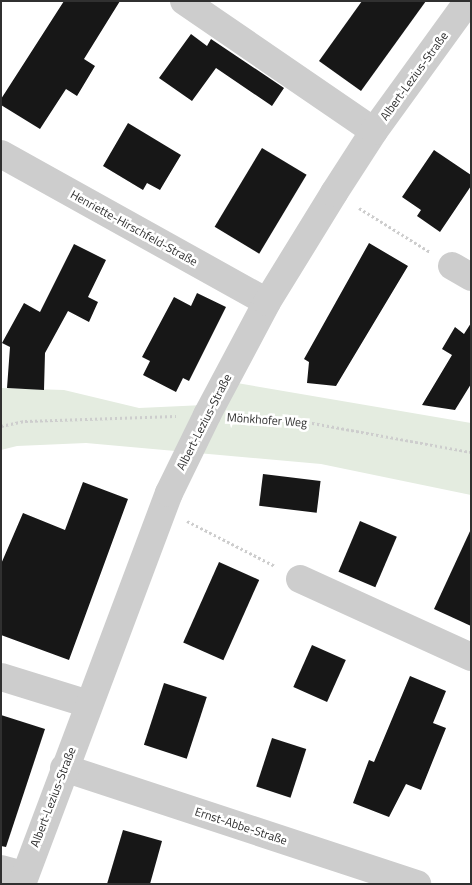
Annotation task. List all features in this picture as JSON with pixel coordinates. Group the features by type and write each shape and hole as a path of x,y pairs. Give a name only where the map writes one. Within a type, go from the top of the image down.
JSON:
{"street":[{"path":"184,1 374,131"},
{"name":"Albert-Lezius-Straße","path":"15,876 64,768 165,510 169,493 206,415 267,302 334,193 374,131 468,1"},
{"name":"Henriette-Hirschfeld-Straße","path":"1,154 267,302"},
{"path":"300,579 471,657"},
{"path":"1,677 89,704"},
{"name":"Ernst-Abbe-Straße","path":"64,768 416,884"}],"path":[{"path":"334,193 461,272"},
{"name":"Mönkhofer Weg","path":"1,426 25,421 60,419 206,415 307,422 471,452"},
{"path":"165,510 300,579"}],"shaded area":[{"path":"237,383 471,423 471,495 321,464 86,443 17,446 1,450 1,388 64,390 139,408 226,404"}],"building":[{"path":"64,1 120,1 84,59 95,66 77,96 66,89 40,129 1,105 1,99"},
{"path":"362,1 426,1 361,91 319,61"},
{"path":"191,34 207,46 211,39 284,88 272,106 216,68 192,101 159,78"},
{"path":"128,123 181,155 160,190 147,183 143,190 103,166"},
{"path":"262,148 307,175 259,254 215,227"},
{"path":"434,150 471,175 471,186 440,232 417,216 421,210 402,197"},
{"path":"369,243 408,266 336,386 307,383 309,362 304,359"},
{"path":"74,244 106,260 88,297 98,302 89,322 68,311 45,353 44,390 7,388 10,347 2,343 24,303 40,312"},
{"path":"197,293 226,307 189,381 183,378 176,392 143,375 150,361 142,357 174,297 191,306"},
{"path":"471,323 471,384 455,410 422,405 452,355 442,349 455,327 464,334"},
{"path":"263,474 321,481 317,513 259,506"},
{"path":"83,482 128,499 69,660 1,635 1,564 23,513 65,530"},
{"path":"360,521 397,537 375,587 339,572"},
{"path":"471,529 471,626 434,609"},
{"path":"219,562 259,580 223,660 183,642"},
{"path":"312,645 346,660 327,702 293,687"},
{"path":"410,676 446,691 433,723 446,728 421,790 406,784 389,817 353,803 369,760 374,762"},
{"path":"164,683 207,697 187,759 144,745"},
{"path":"1,715 45,729 6,847 1,846"},
{"path":"272,738 306,749 290,798 256,787"},
{"path":"123,830 162,841 150,884 107,884"}]}
